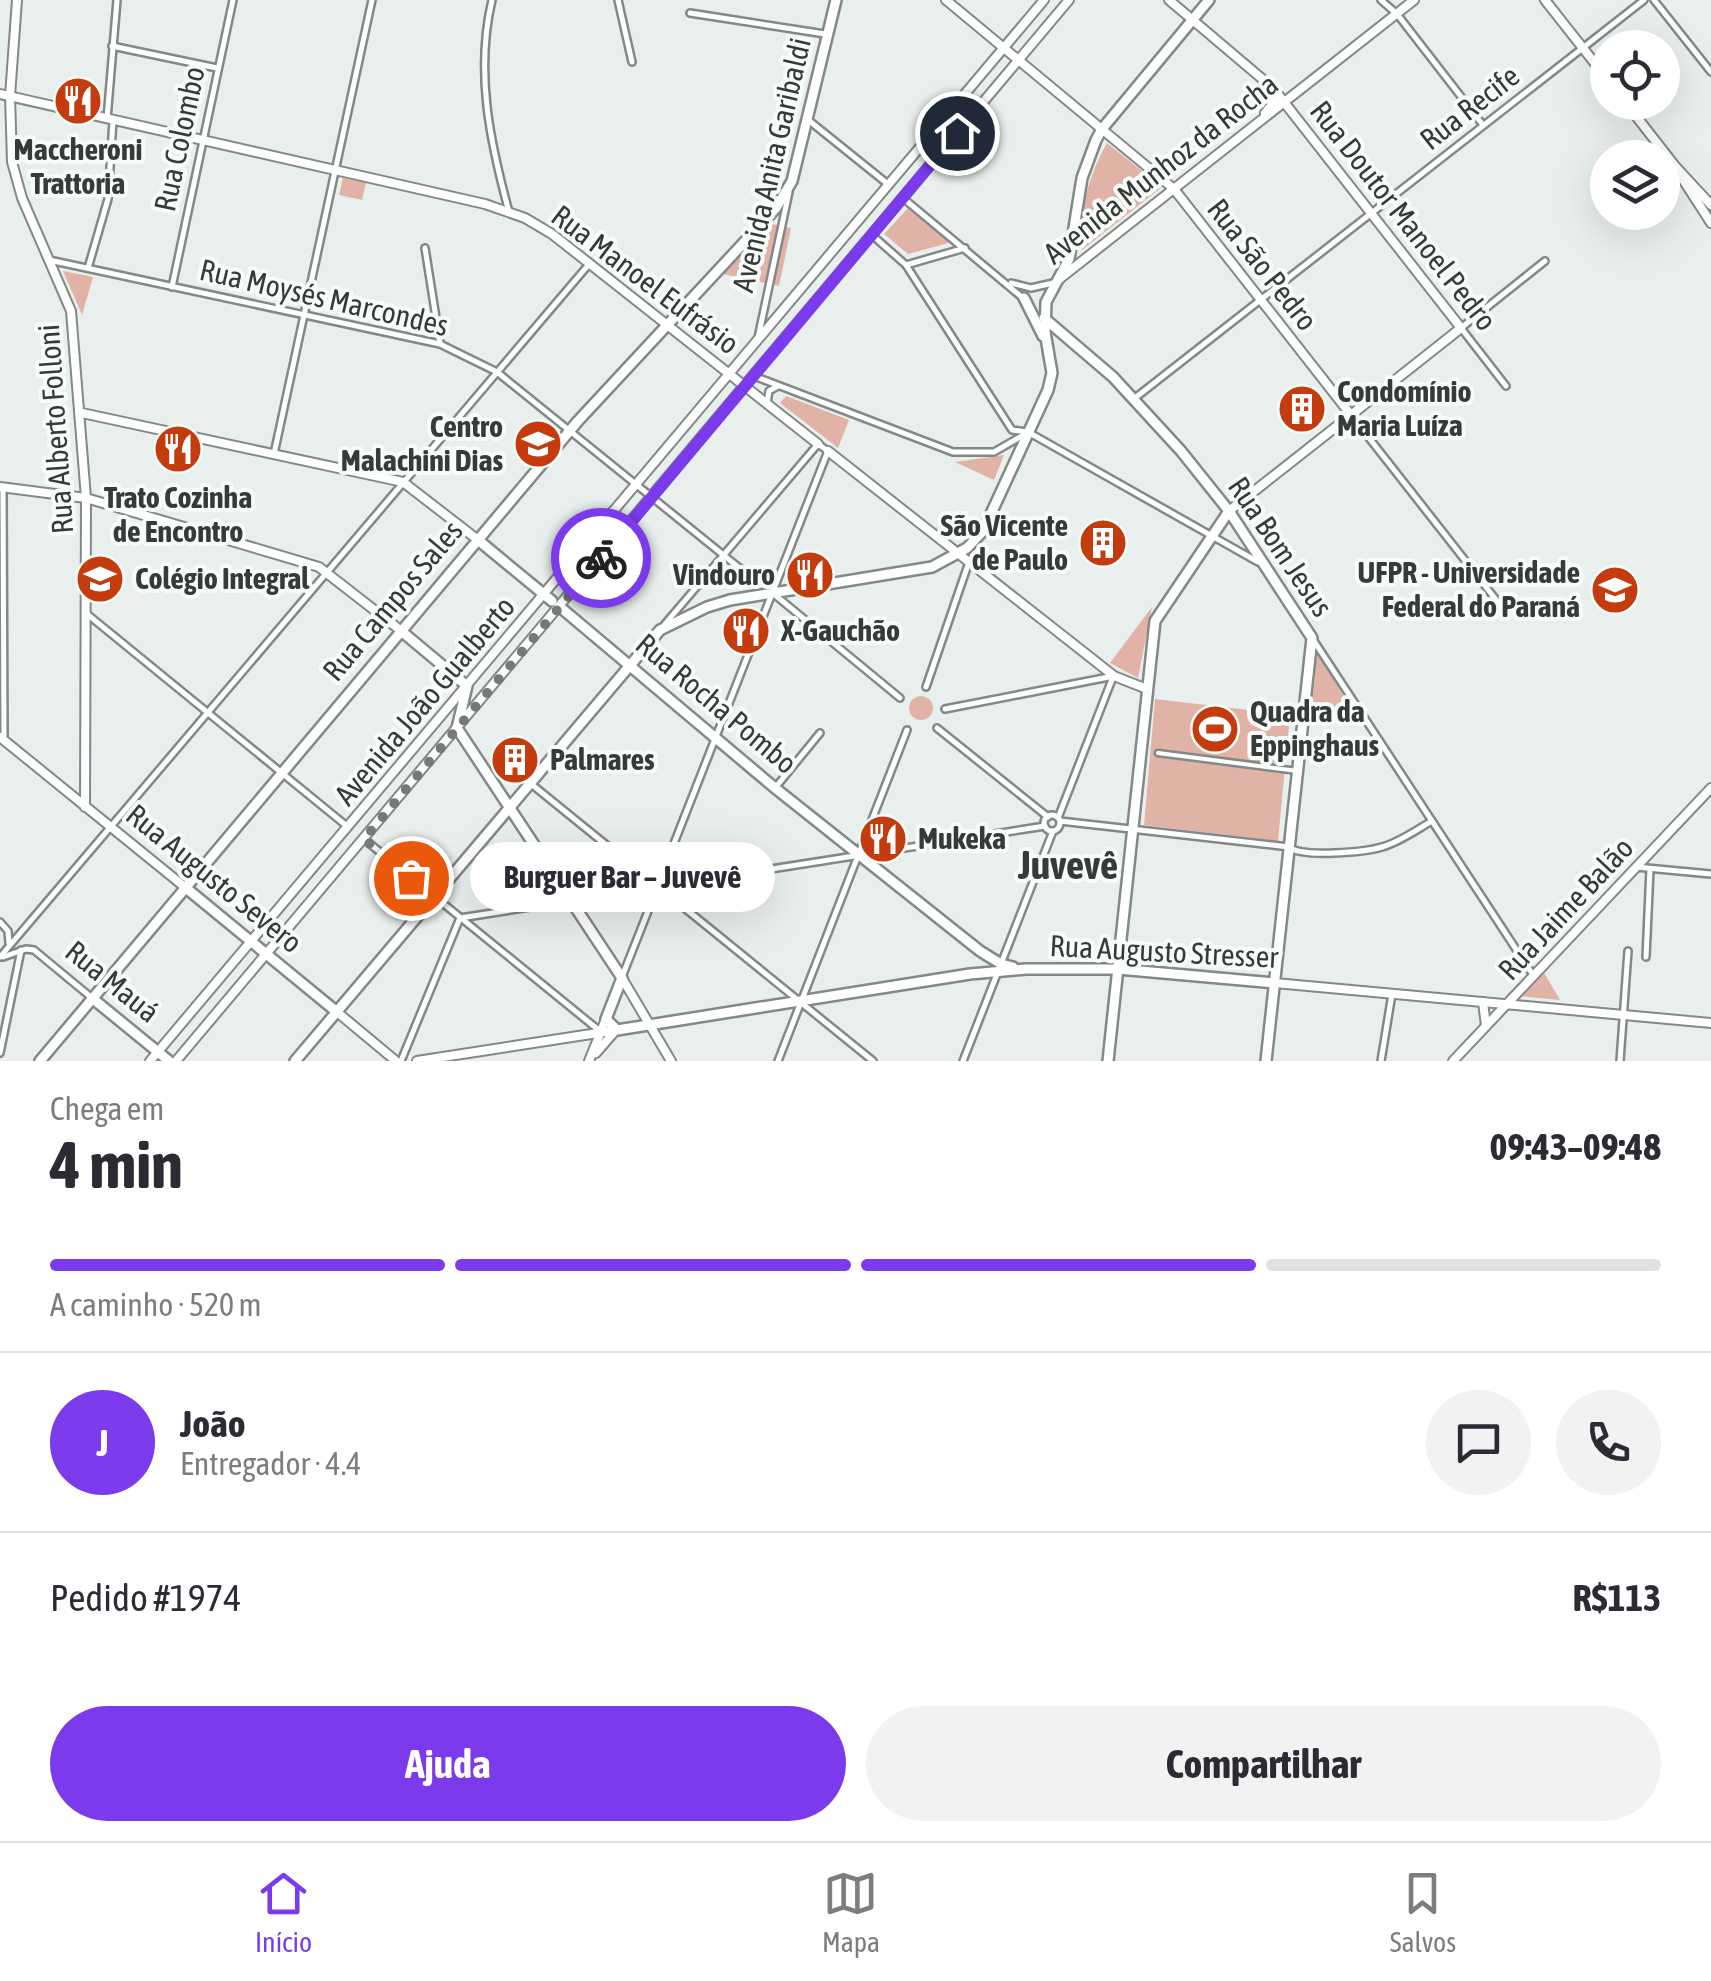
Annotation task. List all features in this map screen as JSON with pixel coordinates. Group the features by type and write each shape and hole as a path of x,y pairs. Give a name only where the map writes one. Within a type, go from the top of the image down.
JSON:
{"main road":[{"name":"Avenida Anita Garibaldi","path":"792,182 836,0"},
{"path":"1054,283 1069,258 1082,178 1102,129 1209,0"},
{"name":"Rua Campos Sales","path":"40,1061 570,431 768,217 792,182"},
{"name":"Avenida Munhoz da Rocha","path":"958,554 974,542 987,524 1051,382 1044,318 1054,283"},
{"path":"1024,298 1046,343"},
{"name":"Rua Bom Jesus","path":"1044,318 1134,399 1188,459 1229,511 1312,638"},
{"path":"1108,1061 1154,621 1229,511"},
{"name":"Rua Rocha Pombo","path":"478,540 775,788 1000,968 1026,969"},
{"path":"296,1061 660,630 707,608 772,593 922,570 958,554"},
{"path":"400,630 467,686 458,728 622,978 606,1019 617,1030 1000,968"},
{"path":"1266,1061 1312,638"},
{"name":"Rua Augusto Severo","path":"186,888 337,1012"},
{"path":"970,974 981,964 980,952"},
{"name":"Rua Augusto Stresser","path":"1026,969 1118,968 1275,983"},
{"name":"Rua Mauá","path":"92,998 168,1061"}],"street":[{"name":"Rua Alberto Folloni","path":"17,0 5,95 16,181 71,310 82,413 86,498 85,806"},
{"path":"88,268 108,199 117,0"},
{"name":"Rua Colombo","path":"172,286 233,0"},
{"path":"274,454 372,0"},
{"path":"492,0 483,53 486,106 510,212"},
{"path":"618,0 632,62"},
{"name":"Rua São Pedro","path":"946,0 1174,189 1497,601"},
{"name":"Avenida João Gualberto","path":"176,1061 482,699 637,486 1044,0"},
{"name":"Avenida João Gualberto","path":"150,1061 467,686 652,498 1068,0"},
{"name":"Rua Doutor Manoel Pedro","path":"1168,0 1285,102 1506,386"},
{"path":"1380,0 1397,14 1484,126"},
{"name":"Avenida Munhoz da Rocha","path":"1054,283 1414,0"},
{"path":"1545,0 1590,57"},
{"name":"Rua Recife","path":"1134,399 1644,0"},
{"path":"1654,0 1711,72"},
{"path":"690,13 828,34"},
{"path":"112,46 218,69"},
{"path":"1246,132 1275,101 1272,88"},
{"name":"Rua Manoel Eufrásio","path":"5,95 510,212 540,226 1114,676 1147,689"},
{"path":"807,118 889,185"},
{"path":"1640,120 1655,140"},
{"path":"1680,171 1711,205"},
{"path":"1680,174 1711,223"},
{"name":"Avenida Anita Garibaldi","path":"758,341 792,182"},
{"name":"Rua Bom Jesus","path":"903,198 1008,282 1044,318"},
{"path":"872,234 906,265 1012,430 1028,432 1264,565"},
{"path":"424,248 440,344"},
{"path":"906,265 965,248"},
{"name":"Rua Moysés Marcondes","path":"49,260 440,344 497,372 753,579"},
{"path":"1229,511 1545,261"},
{"path":"0,958 590,263"},
{"path":"1008,282 1031,288 1054,283"},
{"path":"754,376 953,452 994,452 1028,432"},
{"path":"767,403 770,391 778,386"},
{"name":"Rua Rocha Pombo","path":"82,413 404,482 478,540"},
{"path":"660,630 818,444"},
{"path":"828,451 662,874 667,889 873,1061"},
{"path":"804,460 817,462 821,469"},
{"path":"2,739 2,488 86,498 328,572 400,630"},
{"path":"926,687 969,562"},
{"path":"772,593 900,698"},
{"path":"86,614 348,827"},
{"name":"Rua Bom Jesus","path":"1312,638 1534,976"},
{"path":"945,709 1114,676"},
{"path":"964,1061 1053,831 1059,827 1114,676"},
{"path":"467,686 482,699"},
{"path":"937,728 1048,817 1059,820 1289,847 1298,854 1377,848 1432,821"},
{"path":"778,1061 907,730"},
{"path":"775,788 820,733"},
{"name":"Rua Augusto Severo","path":"2,739 186,888"},
{"path":"1158,753 1298,771"},
{"path":"530,783 647,878"},
{"name":"Rua Jaime Balão","path":"1453,1061 1711,788"},
{"path":"1046,826 1048,817"},
{"path":"671,1061 622,978 654,896 667,889 859,855 1046,826 1053,831"},
{"path":"364,839 600,1032"},
{"path":"1636,868 1711,874"},
{"path":"1646,957 1650,869"},
{"path":"646,889 647,878 662,874"},
{"path":"460,918 646,889 654,896"},
{"path":"399,1061 460,918"},
{"path":"3,925 16,929 27,925"},
{"path":"3,925 9,946"},
{"path":"0,958 21,950"},
{"path":"0,1053 21,950"},
{"name":"Rua Mauá","path":"21,950 34,950 92,998"},
{"path":"1620,1061 1628,951"},
{"name":"Rua Augusto Stresser","path":"1275,983 1711,1022"},
{"path":"617,990 632,994"},
{"path":"1381,1061 1392,994"},
{"path":"1483,1002 1486,1026"},
{"name":"Rua Augusto Severo","path":"337,1012 399,1061"},
{"path":"590,1061 606,1019"},
{"path":"417,1061 617,1030"},
{"path":"590,1061 617,1030"}],"shaded area":[{"path":"1107,143 1162,187 1082,250 1078,244 1084,204"},
{"path":"343,178 366,183 362,200 339,195"},
{"path":"909,207 952,242 908,254 884,234"},
{"path":"772,224 791,228 779,286 723,274"},
{"path":"63,271 93,277 82,315"},
{"path":"786,396 849,420 838,448 780,403"},
{"path":"1004,455 994,480 955,462"},
{"path":"1152,607 1138,678 1110,663"},
{"path":"1317,653 1351,708 1312,706"},
{"path":"921,696 930,699 930,717 921,720 912,717 909,708 912,699"},
{"path":"1155,699 1290,715 1278,841 1144,825"},
{"path":"1543,971 1560,1000 1518,996"}],"way so far":[{"path":"411,878 364,839 601,558"}],"place":[{"name":"Maccheroni Trattoria","path":"78,101"},
{"name":"Condomínio Maria Luíza","path":"1302,409"},
{"name":"Centro Malachini Dias","path":"538,444"},
{"name":"Trato Cozinha de Encontro","path":"178,449"},
{"name":"São Vicente de Paulo","path":"1103,543"},
{"name":"Vindouro","path":"810,575"},
{"name":"Colégio Integral","path":"100,579"},
{"name":"UFPR - Universidade Federal do Paraná","path":"1615,590"},
{"name":"X-Gauchão","path":"746,631"},
{"name":"Quadra da Eppinghaus","path":"1215,729"},
{"name":"Palmares","path":"515,760"},
{"name":"Mukeka","path":"883,839"},
{"name":"Burguer Bar – Juvevê","path":"411,878"}],"district":[{"name":"Juvevê","path":"1068,865"}],"route":[{"path":"601,558 957,133"}]}
